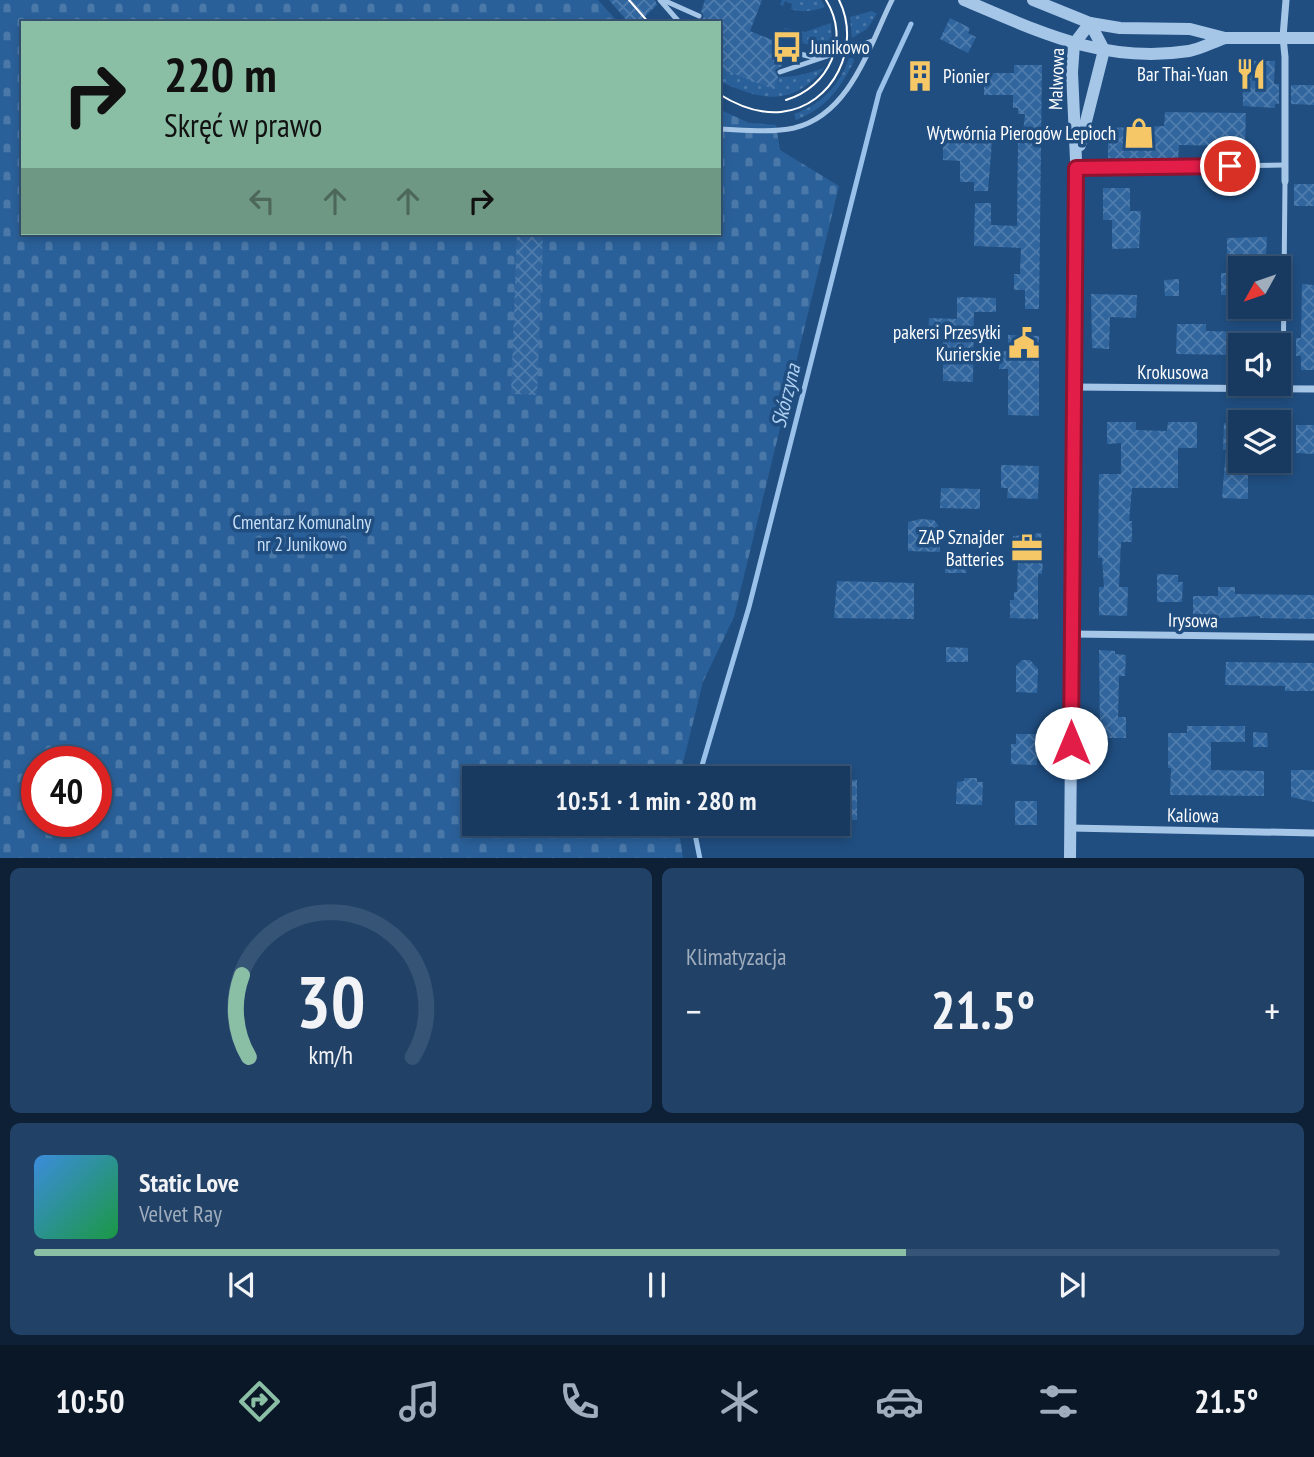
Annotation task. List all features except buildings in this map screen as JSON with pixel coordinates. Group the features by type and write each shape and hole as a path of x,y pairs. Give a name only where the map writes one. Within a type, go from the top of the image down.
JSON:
{"street":[{"path":"964,0 1046,35 1104,50 1132,53 1191,50 1225,38"},
{"path":"1032,0 1090,23 1132,29 1190,29 1225,38 1314,38"},
{"path":"1285,181 1286,65 1283,37 1286,0"},
{"path":"1090,23 1104,50"},
{"name":"Malwowa","path":"1070,858 1076,164 1072,72 1074,44 1090,23"},
{"name":"Malwowa","path":"1076,164 1104,50"},
{"name":"Krokusowa","path":"1074,387 1228,388"},
{"name":"Krokusowa","path":"1291,388 1314,388"},
{"name":"Irysowa","path":"1072,634 1314,637"},
{"name":"Kaliowa","path":"1070,828 1314,833"}],"lane":[{"path":"661,0 699,16"},
{"path":"661,0 678,21"},
{"path":"721,129 777,130 795,127 809,122 830,108 849,88 892,0"},
{"path":"780,72 872,41"},
{"path":"788,51 819,59"},
{"path":"1076,164 1285,166"},
{"path":"1284,333 1285,181"}],"green space":[{"name":"Cmentarz Komunalny nr 2 Junikowo","path":"0,0 598,0 617,21 21,21 21,235 721,235 721,110 749,123 776,125 780,150 839,186 734,617 703,682 682,766 462,766 462,836 680,836 683,858 0,858"},
{"path":"782,0 821,0 825,7 800,11 791,9 792,4 785,1 783,6 780,5"},
{"path":"872,11 877,14 867,29 852,38 850,17"},
{"path":"831,23 832,45 805,44 793,38 784,28 805,32"},
{"path":"849,58 854,61 831,96 816,110 796,120 794,114 813,105 835,85"},
{"path":"721,68 760,76 783,77 824,68 800,90 788,95 775,97 749,93 721,82"}],"waterway":[{"name":"Skórzyna","path":"702,766 749,607 879,93 911,24"},
{"name":"Skórzyna","path":"695,836 700,858"}],"tram line":[{"path":"629,0 647,21"},
{"path":"786,100 814,85 832,60 836,31 826,0"},
{"path":"721,95 765,112 781,112 800,107 816,98 829,86 845,54 847,36 839,0"}],"place":[{"name":"Junikowo","path":"787,47"},
{"name":"Bar Thai-Yuan","path":"1251,74"},
{"name":"Pionier","path":"920,76"},
{"name":"Wytwórnia Pierogów Lepioch","path":"1139,133"},
{"name":"pakersi Przesyłki Kurierskie","path":"1024,343"},
{"name":"ZAP Sznajder Batteries","path":"1027,548"}],"route":[{"path":"1071,743 1076,168 1230,166"}]}
